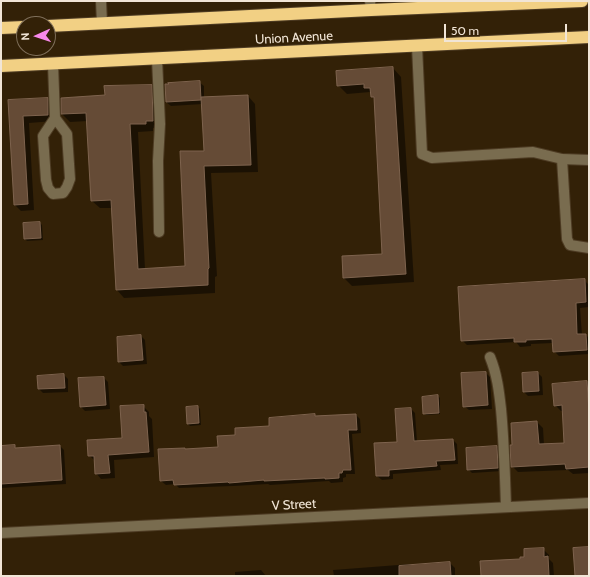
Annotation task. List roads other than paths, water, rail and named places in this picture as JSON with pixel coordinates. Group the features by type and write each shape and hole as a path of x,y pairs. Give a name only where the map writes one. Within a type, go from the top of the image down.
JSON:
{"highway":[{"name":"Union Avenue","path":"56,26 371,5 582,1"},
{"path":"1,28 16,27"},
{"name":"Union Avenue","path":"1,66 589,37"}],"street":[{"path":"101,1 102,23"},
{"path":"417,46 422,154 432,158 533,152 562,159 589,160"},
{"path":"157,59 160,124 158,161 159,232"},
{"path":"53,64 55,118 44,136 46,180 48,188 53,194 63,193 70,179 68,134 55,118"},
{"path":"562,159 566,240 570,245 589,248"},
{"path":"490,357 494,366 498,384 504,435 506,507"},
{"name":"V Street","path":"1,533 589,503"}]}
